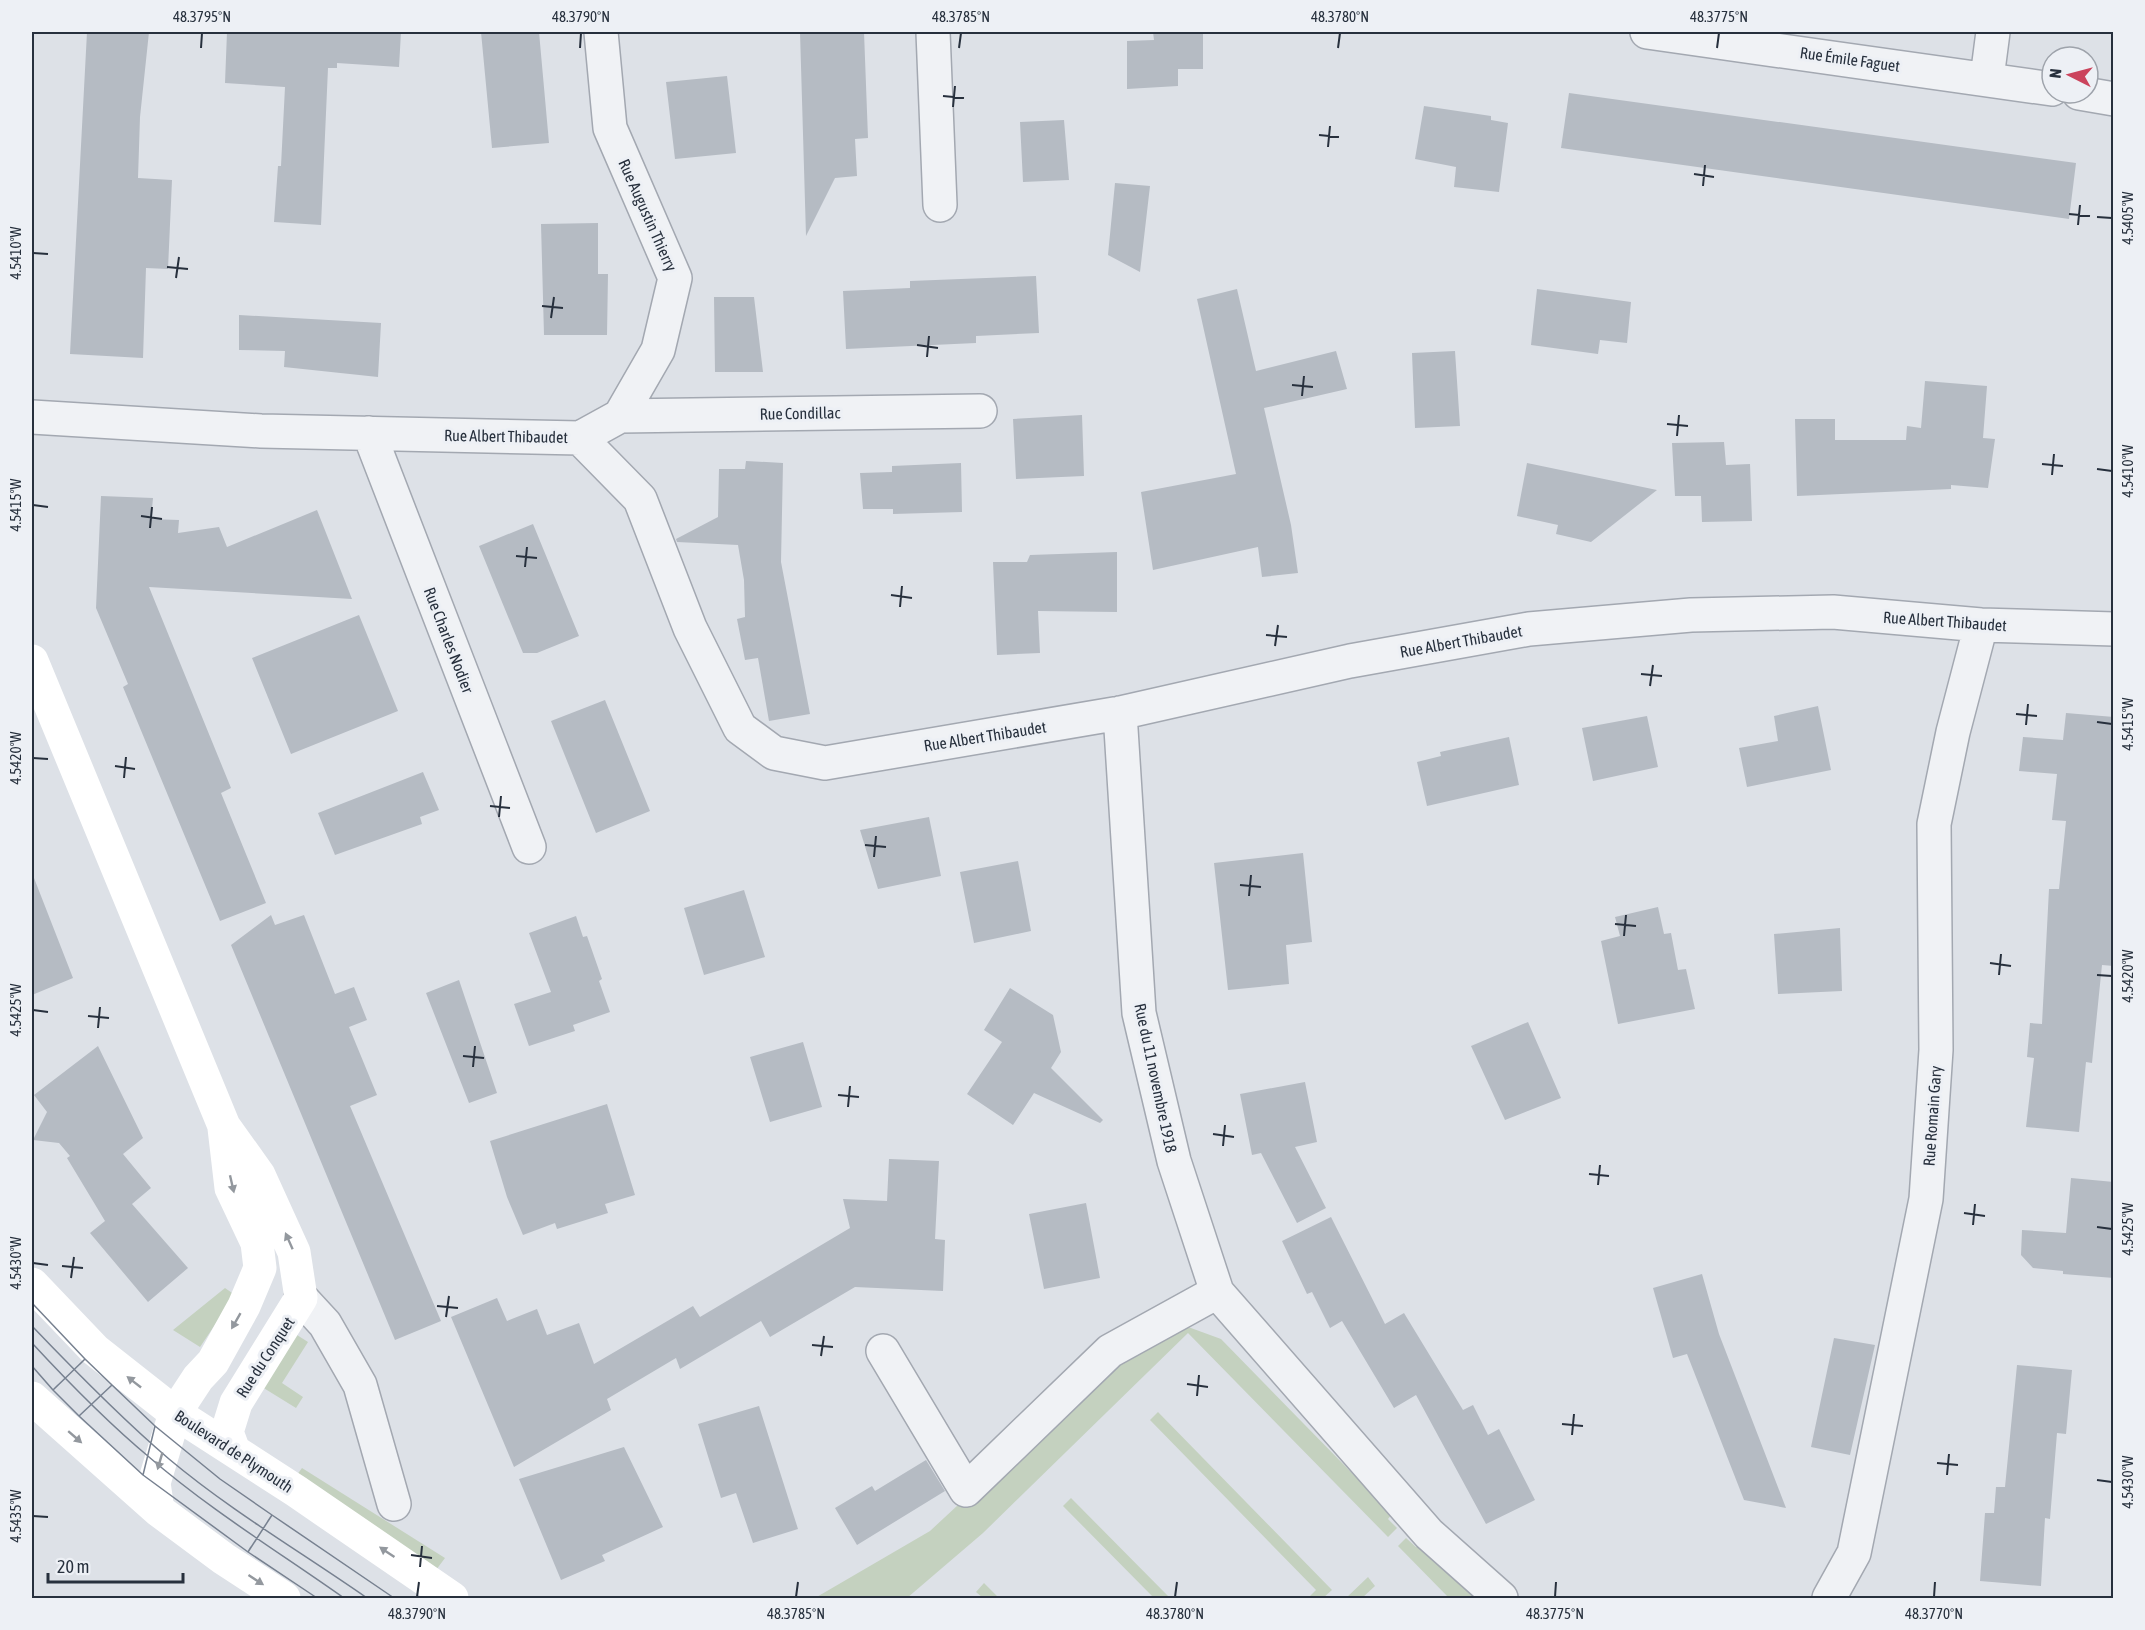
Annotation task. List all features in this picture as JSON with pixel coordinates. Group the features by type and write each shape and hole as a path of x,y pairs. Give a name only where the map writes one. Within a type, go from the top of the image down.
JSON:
{"main road":[{"path":"32,661 224,1126 259,1175 294,1252 301,1298"},
{"path":"158,1510 154,1483 175,1413 198,1378 213,1362 244,1306 260,1268 257,1243 231,1188 224,1126"},
{"name":"Boulevard de Plymouth","path":"32,1284 95,1350 175,1413 452,1599"},
{"name":"Rue du Conquet","path":"234,1451 227,1432 236,1403 301,1298"},
{"path":"32,1398 158,1510 224,1560 284,1599"}],"street":[{"name":"Rue Augustin Thierry","path":"602,32 610,128 675,278 658,350 620,416"},
{"path":"933,32 940,205"},
{"name":"Rue Émile Faguet","path":"1647,32 2040,87"},
{"path":"1987,78 1993,32"},
{"name":"Rue Condillac","path":"620,416 980,411"},
{"path":"580,438 620,416"},
{"name":"Rue Albert Thibaudet","path":"32,417 261,431 580,438 640,499 690,628 740,728 774,753 825,763 1120,713 1350,661 1529,629 1691,615 1833,612 1981,625 2114,629"},
{"name":"Rue Charles Nodier","path":"369,433 529,847"},
{"name":"Rue Romain Gary","path":"1830,1599 1854,1553 1926,1199 1936,1050 1934,824 1953,732 1981,625"},
{"name":"Rue du 11 novembre 1918","path":"1120,713 1139,1014 1174,1161 1216,1292 1429,1533 1501,1599"},
{"path":"883,1351 966,1490 1110,1350 1216,1292"},
{"path":"301,1298 325,1324 360,1385 394,1504"}],"green space":[{"path":"225,1288 235,1295 200,1347 173,1330"},
{"path":"1180,1324 1221,1339 1392,1514 1388,1519 1397,1528 1388,1537 1188,1333 983,1533 907,1598 815,1598 930,1531 1087,1385"},
{"path":"297,1335 308,1342 282,1383 303,1397 296,1408 262,1387"},
{"path":"1158,1412 1332,1590 1323,1598 1308,1598 1316,1590 1150,1420"},
{"path":"302,1468 445,1558 436,1570 294,1479"},
{"path":"1071,1498 1170,1598 1154,1598 1063,1506"},
{"path":"1406,1538 1416,1547 1421,1543 1477,1598 1449,1598 1398,1546"},
{"path":"1368,1577 1375,1586 1362,1598 1346,1598"},
{"path":"984,1583 999,1598 983,1598 976,1592"}],"building":[{"path":"87,32 149,32 140,117 138,178 172,180 168,269 146,268 143,358 70,354"},
{"path":"227,32 401,32 399,67 337,63 337,68 328,68 321,225 274,222 278,166 281,166 285,87 225,83"},
{"path":"481,32 539,32 549,143 492,148"},
{"path":"800,32 864,32 868,138 855,139 857,176 835,178 806,236"},
{"path":"1153,32 1203,32 1203,69 1178,69 1178,86 1127,89 1127,41 1154,40"},
{"path":"727,76 736,153 675,159 666,82"},
{"path":"1569,93 2076,163 2069,219 1561,148"},
{"path":"1424,106 1491,116 1491,120 1508,123 1499,192 1454,187 1456,167 1415,159"},
{"path":"1064,120 1069,180 1023,182 1020,122"},
{"path":"1115,183 1150,186 1140,272 1108,255"},
{"path":"598,223 598,274 608,274 607,335 544,335 541,224"},
{"path":"1036,276 1039,333 976,336 976,343 846,349 843,291 910,288 910,281"},
{"path":"1237,289 1256,371 1336,351 1347,389 1264,408 1291,525 1298,573 1262,577 1258,547 1153,570 1141,492 1236,474 1197,299"},
{"path":"1537,289 1631,302 1627,343 1600,340 1598,354 1531,345"},
{"path":"714,297 754,297 763,372 715,372"},
{"path":"239,315 381,323 378,377 284,367 285,351 239,350"},
{"path":"1455,351 1460,426 1415,428 1412,353"},
{"path":"1925,381 1987,386 1983,438 1995,439 1988,488 1951,485 1951,489 1797,496 1795,419 1835,419 1835,440 1906,440 1907,426 1921,428"},
{"path":"1082,415 1084,476 1016,479 1013,419"},
{"path":"1724,442 1726,465 1750,464 1752,521 1702,522 1701,496 1675,496 1672,443"},
{"path":"746,461 783,463 781,562 810,714 769,721 758,658 745,660 737,619 745,617 744,580 738,545 677,542 676,539 718,517 719,469 745,469"},
{"path":"961,463 962,512 893,514 893,509 863,509 860,473 892,472 892,466"},
{"path":"1527,463 1657,490 1591,542 1556,534 1558,525 1517,516"},
{"path":"101,496 153,498 151,519 179,520 178,533 219,527 227,547 317,510 352,599 149,587 231,788 221,793 266,903 220,921 123,687 128,684 96,608"},
{"path":"533,524 579,636 537,653 523,653 479,546"},
{"path":"1117,552 1117,612 1038,611 1040,653 997,655 993,562 1027,562 1030,555"},
{"path":"359,615 398,711 291,754 252,658"},
{"path":"605,700 650,811 596,833 551,721"},
{"path":"1818,706 1831,770 1747,787 1739,748 1778,741 1774,716"},
{"path":"2066,713 2114,717 2114,966 2102,965 2092,1063 2086,1062 2079,1132 2026,1127 2034,1058 2027,1057 2030,1023 2042,1024 2049,889 2059,889 2066,821 2052,820 2057,774 2019,771 2023,737 2063,740"},
{"path":"1647,716 1658,767 1593,781 1582,728"},
{"path":"1509,737 1519,785 1427,806 1417,762 1441,756 1440,752"},
{"path":"423,772 439,810 420,817 422,824 335,855 318,813"},
{"path":"929,817 941,876 878,889 860,830"},
{"path":"1303,853 1312,942 1286,945 1289,984 1228,990 1214,863"},
{"path":"1018,861 1031,931 974,943 960,872"},
{"path":"34,878 73,978 32,995 32,879"},
{"path":"744,890 765,957 704,975 684,908"},
{"path":"1658,907 1664,934 1671,933 1678,970 1686,969 1695,1009 1618,1024 1601,941 1620,936 1615,917"},
{"path":"271,915 275,925 304,915 335,994 354,987 367,1020 349,1027 377,1095 350,1106 441,1321 395,1340 231,945"},
{"path":"576,916 583,937 587,936 602,979 599,981 610,1012 573,1025 575,1031 529,1046 514,1004 551,992 529,933"},
{"path":"1840,928 1842,991 1778,994 1774,934"},
{"path":"459,980 497,1093 469,1103 426,993"},
{"path":"1010,988 1053,1015 1061,1052 1051,1068 1103,1120 1100,1123 1034,1093 1013,1125 967,1094 1002,1042 984,1030"},
{"path":"1528,1022 1561,1098 1505,1120 1471,1046"},
{"path":"803,1042 822,1107 770,1122 750,1057"},
{"path":"98,1046 143,1138 123,1154 151,1188 132,1204 188,1268 148,1302 90,1233 105,1221 67,1158 70,1156 59,1143 33,1140 47,1112 34,1095"},
{"path":"1305,1082 1317,1142 1295,1147 1326,1208 1297,1223 1261,1153 1252,1155 1240,1094"},
{"path":"607,1104 635,1195 605,1204 608,1213 557,1229 555,1223 523,1235 507,1197 490,1141"},
{"path":"889,1159 939,1161 935,1239 945,1240 943,1291 855,1287 770,1337 761,1321 680,1369 676,1358 607,1399 611,1410 514,1467 451,1317 497,1298 507,1321 537,1309 547,1335 579,1323 594,1364 693,1306 700,1317 850,1228 843,1199 887,1201"},
{"path":"2071,1178 2114,1182 2114,1278 2063,1274 2063,1271 2033,1268 2021,1255 2022,1230 2066,1233"},
{"path":"1086,1203 1100,1278 1044,1289 1029,1214"},
{"path":"1331,1217 1385,1324 1404,1313 1463,1410 1473,1405 1488,1435 1499,1429 1535,1500 1486,1524 1416,1395 1394,1408 1342,1321 1330,1328 1312,1292 1307,1294 1282,1241"},
{"path":"1702,1274 1719,1334 1786,1508 1744,1500 1687,1354 1673,1358 1653,1288"},
{"path":"1834,1338 1875,1345 1850,1455 1811,1447"},
{"path":"2017,1365 2072,1370 2066,1434 2057,1433 2050,1519 2045,1518 2041,1586 1980,1581 1985,1513 1994,1513 1996,1487 2005,1487"},
{"path":"759,1406 798,1529 753,1543 736,1493 721,1498 698,1424"},
{"path":"624,1447 663,1527 602,1555 605,1561 561,1580 519,1479"},
{"path":"926,1460 945,1491 857,1545 835,1508 872,1486 875,1491"}],"tram line":[{"path":"32,1303 85,1359 80,1364"},
{"path":"32,1326 99,1394 169,1459 241,1514 367,1598"},
{"path":"32,1343 103,1416 172,1476 220,1513 344,1598"},
{"path":"85,1359 112,1385 79,1416 53,1390 85,1359"},
{"path":"32,1366 53,1390 58,1385"},
{"path":"112,1385 155,1426 143,1475 79,1416 112,1385"},
{"path":"155,1426 220,1479 272,1515 248,1552 143,1475 155,1426"},
{"path":"268,1521 272,1515 394,1598"},
{"path":"251,1547 248,1552 317,1598"}]}
